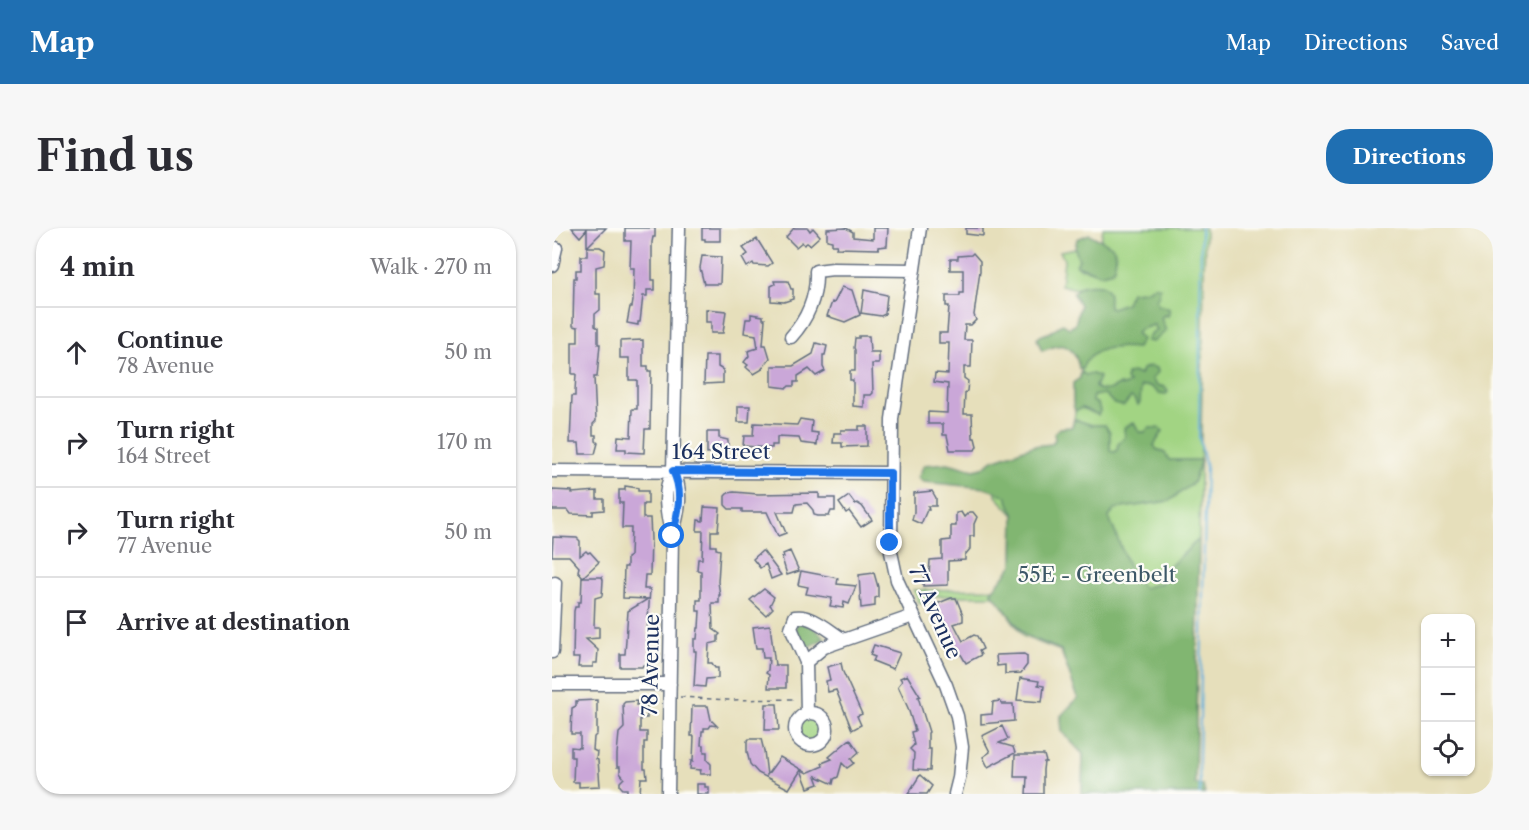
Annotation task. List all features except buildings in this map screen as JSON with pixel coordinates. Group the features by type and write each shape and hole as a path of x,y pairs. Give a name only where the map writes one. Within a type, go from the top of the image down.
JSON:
{"street":[{"name":"78 Avenue","path":"668,794 672,536 678,510 679,491 678,480 673,471 679,228"},
{"name":"77 Avenue","path":"920,228 892,413 890,543 897,580 946,685 957,716 962,747 955,794"},
{"path":"552,265 554,248"},
{"path":"791,337 802,324 816,291 816,271 834,269 914,270"},
{"name":"164 Street","path":"552,471 890,473"},
{"path":"552,652 553,584"},
{"path":"807,714 806,662 791,628 795,617 801,616 812,620 843,639"},
{"path":"806,662 818,650 843,639 913,616"},
{"path":"552,684 670,684"}],"path":[{"path":"676,697 727,700 799,699"}],"green space":[{"path":"1103,228 1205,228 1199,539 1182,556 1082,794 1083,754 1062,732 1061,716 1078,698 1061,651 1024,637 995,596 935,596 920,604 913,590 994,589 1013,566 1014,515 996,496 996,488 1068,460 1094,285 1081,286 1076,289 1061,285 1064,260 1060,251 1075,248 1079,260 1078,267 1096,272"},
{"path":"1089,234 1108,243 1115,250 1113,271 1101,274 1076,265 1079,260 1075,248 1077,239"},
{"path":"1085,285 1101,285 1108,292 1109,307 1112,308 1126,303 1131,292 1145,291 1155,286 1160,288 1156,300 1158,305 1170,309 1168,316 1164,315 1161,318 1166,331 1153,342 1147,341 1150,334 1157,330 1154,325 1141,329 1136,333 1142,339 1137,348 1105,349 1091,356 1082,369 1079,369 1075,356 1066,347 1057,346 1042,351 1037,339 1039,337 1063,324 1069,328 1075,325 1080,305 1073,294 1075,291"},
{"path":"1150,366 1157,368 1158,372 1152,379 1156,385 1165,387 1168,392 1166,394 1159,393 1150,386 1141,386 1138,405 1131,397 1124,406 1114,404 1105,394 1093,396 1092,401 1098,404 1100,411 1098,415 1082,408 1075,411 1073,383 1080,378 1081,372 1099,377 1095,387 1107,390 1119,385 1124,386 1129,383 1126,380 1127,374 1132,372 1140,375 1142,369"},
{"name":"55E - Greenbelt","path":"1074,419 1092,425 1105,425 1110,433 1110,451 1117,450 1118,444 1125,437 1124,428 1134,422 1139,432 1145,432 1149,428 1159,428 1163,431 1154,445 1156,449 1165,453 1169,460 1201,460 1193,483 1169,501 1115,509 1109,517 1130,570 1143,588 1161,583 1167,569 1199,539 1195,783 1203,786 1205,794 1082,794 1083,754 1062,732 1061,716 1078,698 1061,650 1025,635 991,592 1013,565 1014,514 1006,496 986,488 923,482 918,478 924,465 948,463 974,470 982,468 993,460 1033,446 1052,444 1055,439 1054,433 1060,428 1072,427"},
{"path":"798,621 813,627 825,638 809,647 804,646 795,630"},
{"path":"811,716 820,720 824,729 820,738 811,742 802,738 798,729 802,720"}],"waterway":[{"path":"1200,794 1206,467 1199,437 1201,228"}],"route":[{"path":"672,536 679,497 678,480 673,471 890,473 890,543"}]}
